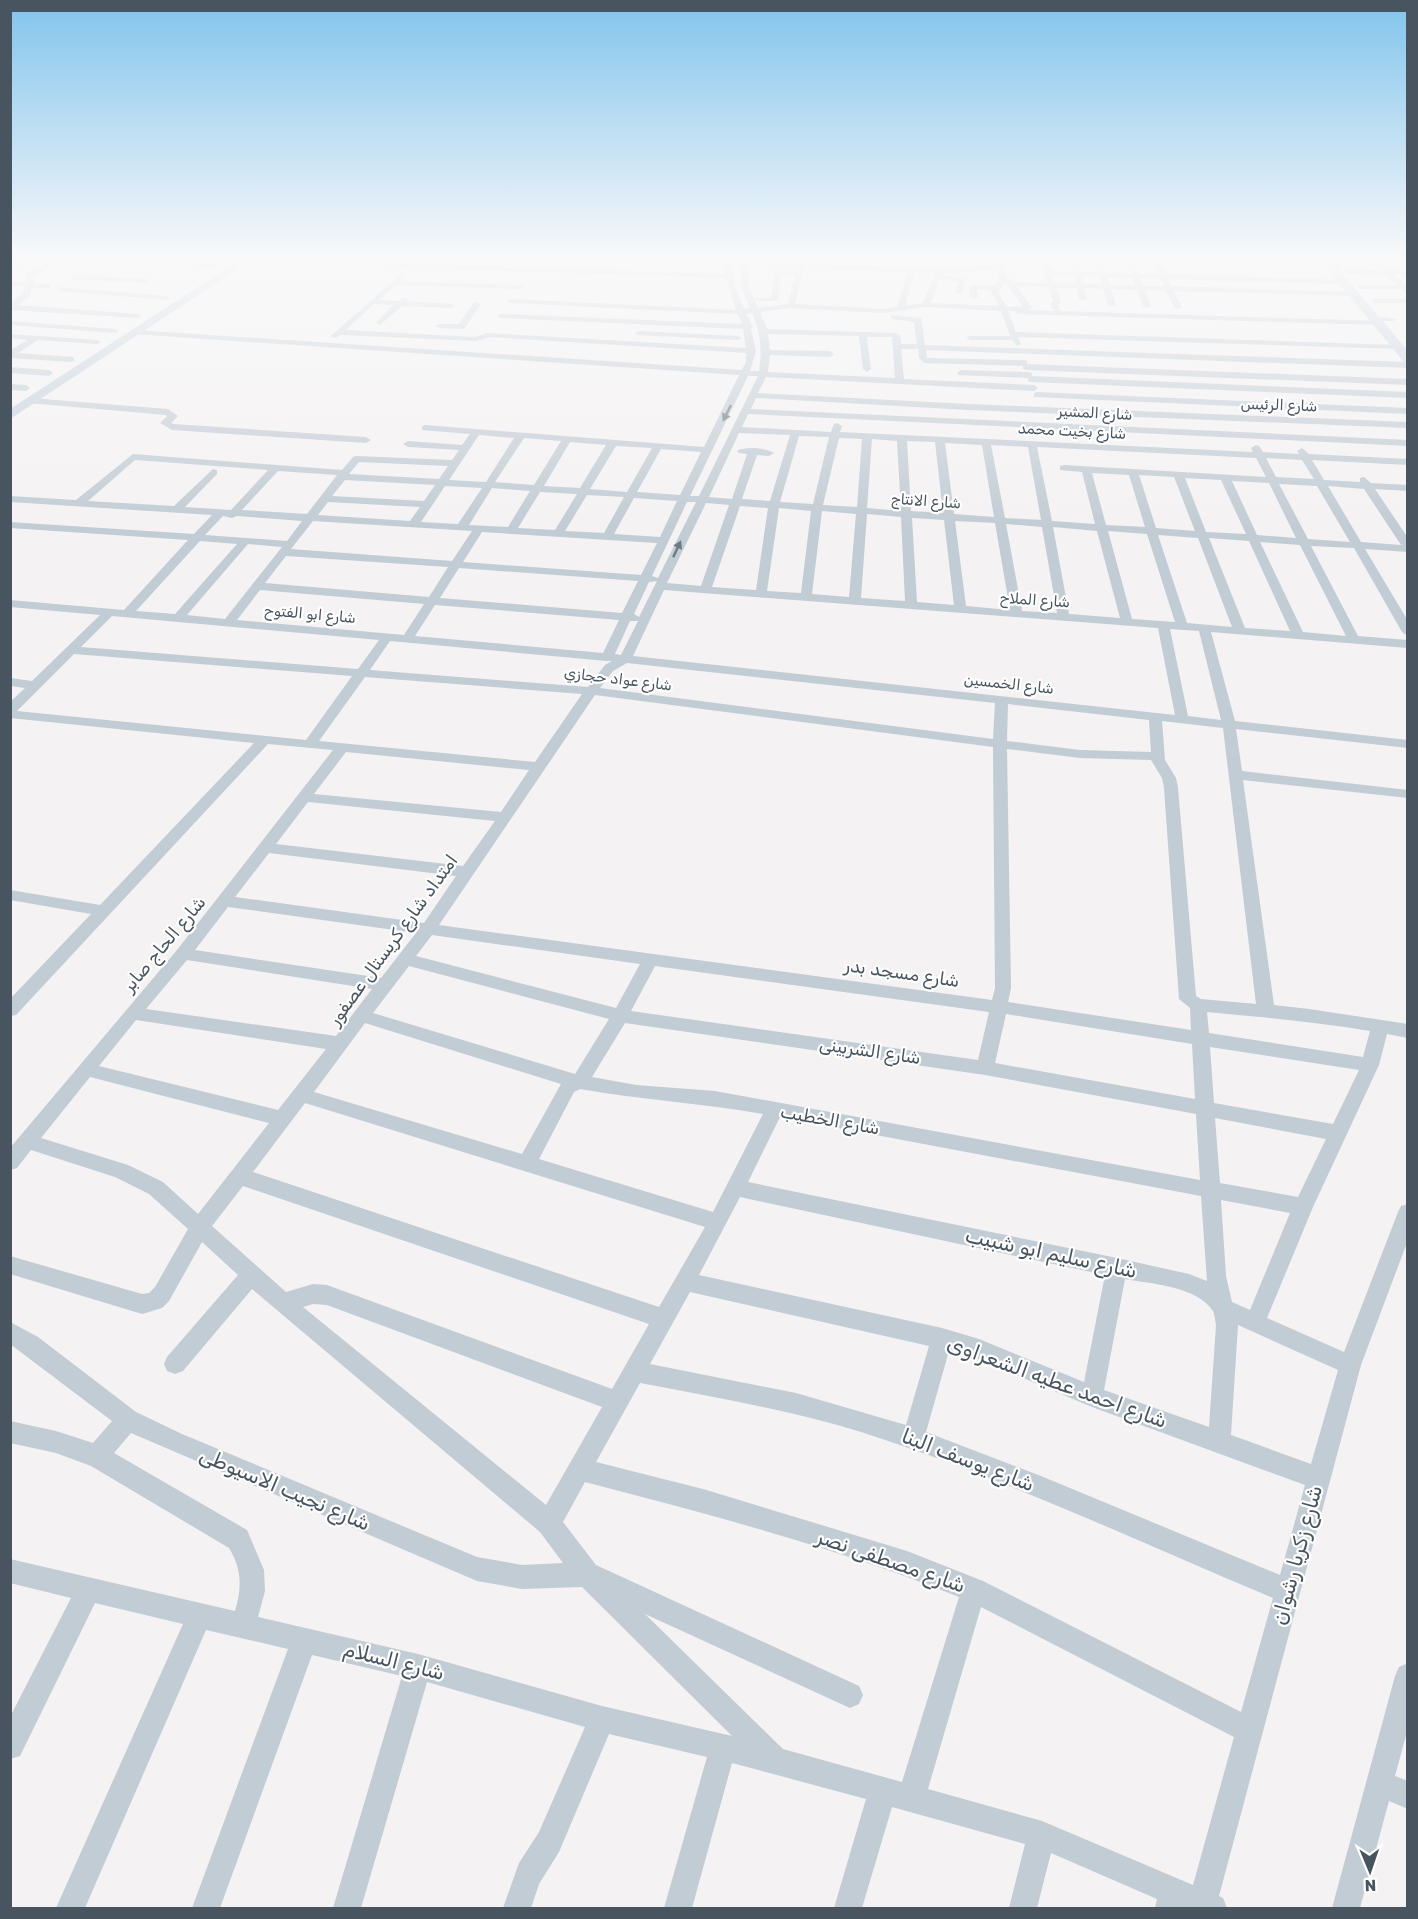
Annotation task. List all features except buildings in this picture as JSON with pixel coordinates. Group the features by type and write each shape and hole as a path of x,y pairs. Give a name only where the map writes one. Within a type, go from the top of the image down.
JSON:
{"street":[{"path":"10,398 87,349"},
{"path":"10,415 110,349"},
{"path":"390,349 746,373 764,369 878,369"},
{"path":"439,352 442,349"},
{"path":"508,357 515,349"},
{"path":"672,357 676,349"},
{"path":"688,349 751,357"},
{"path":"751,349 751,357"},
{"path":"625,659 754,395 764,369 767,349"},
{"path":"793,349 830,358 829,349"},
{"path":"865,349 867,369"},
{"path":"897,349 900,381"},
{"path":"922,349 926,378"},
{"path":"960,349 1407,365"},
{"path":"1064,349 1102,470"},
{"path":"1099,349 1139,463 1152,532 1182,626"},
{"path":"1134,349 1170,432 1202,535 1240,631"},
{"path":"1171,349 1226,468 1253,539 1298,635"},
{"path":"1206,349 1354,640"},
{"path":"1244,349 1407,632"},
{"path":"1279,349 1407,548"},
{"path":"1317,349 1385,442 1404,462 1407,472"},
{"path":"1352,349 1404,410 1407,419"},
{"path":"561,360 569,350"},
{"path":"1019,351 1057,446"},
{"path":"10,354 71,359"},
{"path":"739,361 751,357"},
{"name":"امتداد شارع كريستال عصفور","path":"10,1265 142,1304 150,1304 162,1294 198,1228 427,930 591,691 608,662 626,617 682,498 709,450 746,373 751,357"},
{"path":"924,360 1030,378 1079,397 1404,410"},
{"path":"764,369 900,381 926,378 1030,378 1407,395"},
{"path":"926,378 963,384 1030,378 1070,369 1407,382"},
{"path":"10,370 49,373"},
{"path":"888,370 899,370"},
{"path":"806,597 817,508 849,378"},
{"path":"963,384 971,423 981,442 1000,521 1017,614"},
{"path":"10,387 26,388"},
{"name":"شارع الرئيس","path":"754,395 968,407 1407,425"},
{"path":"30,401 168,412 173,416 165,423 172,427 366,440"},
{"name":"شارع المشير","path":"745,411 1407,443"},
{"path":"425,428 709,450"},
{"name":"شارع بخيت محمد","path":"736,430 1095,447 1139,463 1226,468 1260,455 1404,462"},
{"path":"413,525 476,432"},
{"path":"761,594 774,505 795,433"},
{"path":"461,528 521,435"},
{"path":"855,601 867,436"},
{"path":"902,438 911,605"},
{"path":"510,531 567,439"},
{"path":"940,440 960,609"},
{"path":"558,534 613,442"},
{"path":"408,444 466,448"},
{"path":"1032,444 1064,617"},
{"path":"607,537 657,446"},
{"path":"726,450 769,453"},
{"path":"705,590 753,452"},
{"name":"شارع الانتاج","path":"78,504 133,457 536,489 1407,548"},
{"path":"228,622 307,519 358,459 455,463"},
{"path":"1064,468 1102,470 1139,463 1182,465 1226,468 1272,480 1407,488"},
{"path":"232,515 276,467"},
{"path":"150,468 213,472 175,511"},
{"path":"1086,469 1127,622"},
{"path":"324,499 428,504"},
{"path":"10,500 663,540"},
{"path":"127,614 219,514"},
{"path":"10,525 245,541 286,548"},
{"path":"10,540 28,526"},
{"path":"407,639 479,529"},
{"path":"178,618 245,541"},
{"name":"شارع الملاح","path":"286,548 645,579 705,590 1407,644"},
{"path":"256,586 433,599 644,619"},
{"name":"شارع ابو الفتوح","path":"10,603 387,637 608,662"},
{"path":"10,712 109,612"},
{"path":"1163,625 1182,719"},
{"path":"1203,628 1229,724 1266,1013"},
{"path":"310,744 387,637"},
{"name":"شارع عواد حجازي","path":"71,650 591,691 1070,755 1159,756"},
{"name":"شارع الخمسين","path":"608,662 625,659 1407,744"},
{"path":"10,682 36,685"},
{"path":"985,1068 1000,1007 1003,969 1000,744 1002,700"},
{"path":"10,712 540,767"},
{"path":"1155,716 1158,760 1169,778 1171,788 1187,997 1192,1003 1198,1005 1266,1013 1309,1015 1407,1031"},
{"path":"10,1010 264,740"},
{"name":"شارع الحاج صابر","path":"10,1162 29,1142 85,1069 183,954 343,747"},
{"path":"1235,775 1407,794"},
{"path":"304,797 505,817"},
{"path":"265,848 467,872"},
{"path":"10,895 104,911"},
{"name":"شارع مسجد بدر","path":"224,901 1000,1007 1370,1065"},
{"path":"183,954 386,985"},
{"name":"شارع الشربينى","path":"405,959 620,1016 985,1068 1337,1133"},
{"path":"527,1164 568,1087 579,1082 620,1016 650,960"},
{"path":"1198,1005 1216,1276 1225,1309 1227,1344 1219,1442"},
{"path":"132,1013 341,1044"},
{"name":"شارع الخطيب","path":"362,1016 579,1082 636,1092 715,1098 1303,1207"},
{"path":"1255,1322 1303,1207 1370,1065 1380,1026"},
{"path":"85,1069 283,1119"},
{"path":"302,1095 718,1222"},
{"path":"549,1523 718,1222 774,1110"},
{"name":"شارع السلام","path":"29,1142 138,1178 156,1188 283,1303 549,1523 587,1574 775,1760"},
{"path":"238,1176 664,1319"},
{"name":"شارع سليم ابو شبيب","path":"735,1188 1189,1283 1209,1293 1225,1309 1350,1365"},
{"name":"شارع زكريا رشوان","path":"1207,1906 1249,1730 1350,1365 1407,1212"},
{"path":"1092,1396 1117,1267"},
{"path":"175,1364 251,1275"},
{"name":"شارع احمد عطيه الشعراوى","path":"684,1282 942,1338 979,1349 1092,1396 1318,1478"},
{"path":"283,1303 313,1294 327,1295 617,1402"},
{"name":"شارع نجيب الاسيوطى","path":"10,1332 30,1344 128,1420 174,1442 477,1569 522,1577 587,1574"},
{"path":"913,1439 942,1338"},
{"name":"شارع يوسف البنا","path":"634,1371 805,1407 890,1430 976,1461 1287,1591"},
{"path":"97,1456 128,1420"},
{"path":"10,1432 56,1442 97,1456 238,1539 247,1552 254,1577 251,1605 243,1624"},
{"name":"شارع مصطفى نصر","path":"579,1469 703,1501 907,1563 974,1590 1249,1730"},
{"name":"شارع السلام","path":"10,1571 418,1666 602,1719 775,1760 883,1790 1042,1835 1172,1899 1207,1906"},
{"path":"587,1574 850,1695"},
{"path":"10,1746 89,1589"},
{"path":"911,1798 974,1590"},
{"path":"70,1908 200,1615"},
{"path":"206,1908 305,1639"},
{"path":"347,1908 418,1666"},
{"path":"1346,1908 1407,1676"},
{"path":"517,1908 525,1879 536,1858 549,1842 602,1719"},
{"path":"678,1908 723,1748"},
{"path":"1379,1783 1407,1795"},
{"path":"848,1908 883,1790"},
{"path":"1023,1908 1042,1835"}]}
